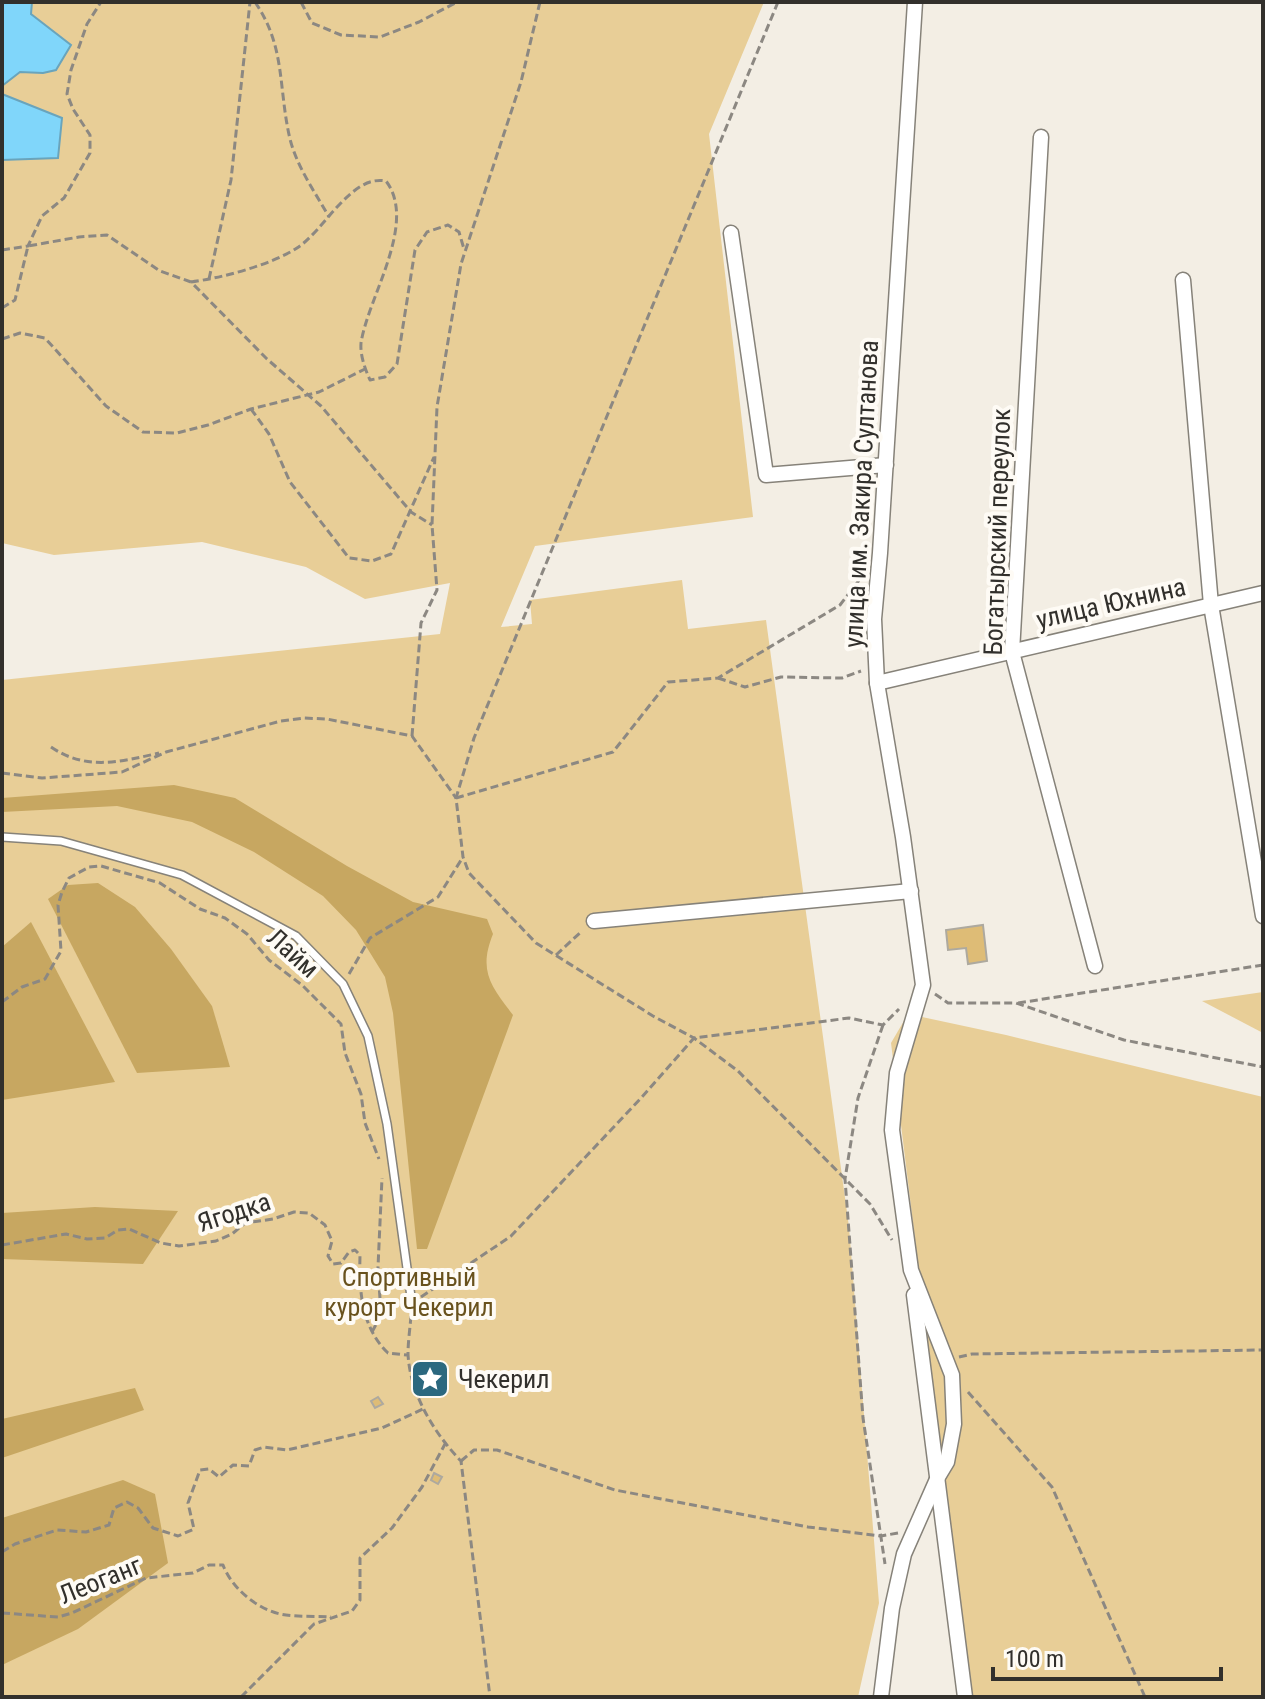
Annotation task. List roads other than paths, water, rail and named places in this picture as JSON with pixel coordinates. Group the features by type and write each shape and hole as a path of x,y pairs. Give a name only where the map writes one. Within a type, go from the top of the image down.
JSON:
{"street":[{"name":"улица им. Закира Султанова","path":"911,1270 892,1130 897,1073 923,985 877,683 874,619 915,2"},
{"name":"Богатырский переулок","path":"1041,137 1012,652 1095,966"},
{"path":"731,233 766,475 886,465"},
{"path":"1183,280 1211,605 1263,916"},
{"name":"улица Юхнина","path":"877,683 1263,593"},
{"path":"594,921 911,891"},
{"path":"881,1697 892,1608 904,1554 947,1462 954,1424 952,1375 911,1270"},
{"path":"911,1270 965,1697"}],"lane":[{"path":"2,837 61,841 182,875 296,936 343,984 368,1036 387,1124 412,1304"}],"water":[{"path":"2,2 32,2 31,14 71,45 56,70 20,72 2,86"},
{"path":"2,94 62,118 58,158 2,160"}],"place":[{"name":"Чекерил","path":"430,1379"}],"park label":[{"name":"Спортивный курорт Чекерил","path":"409,1292"}]}
